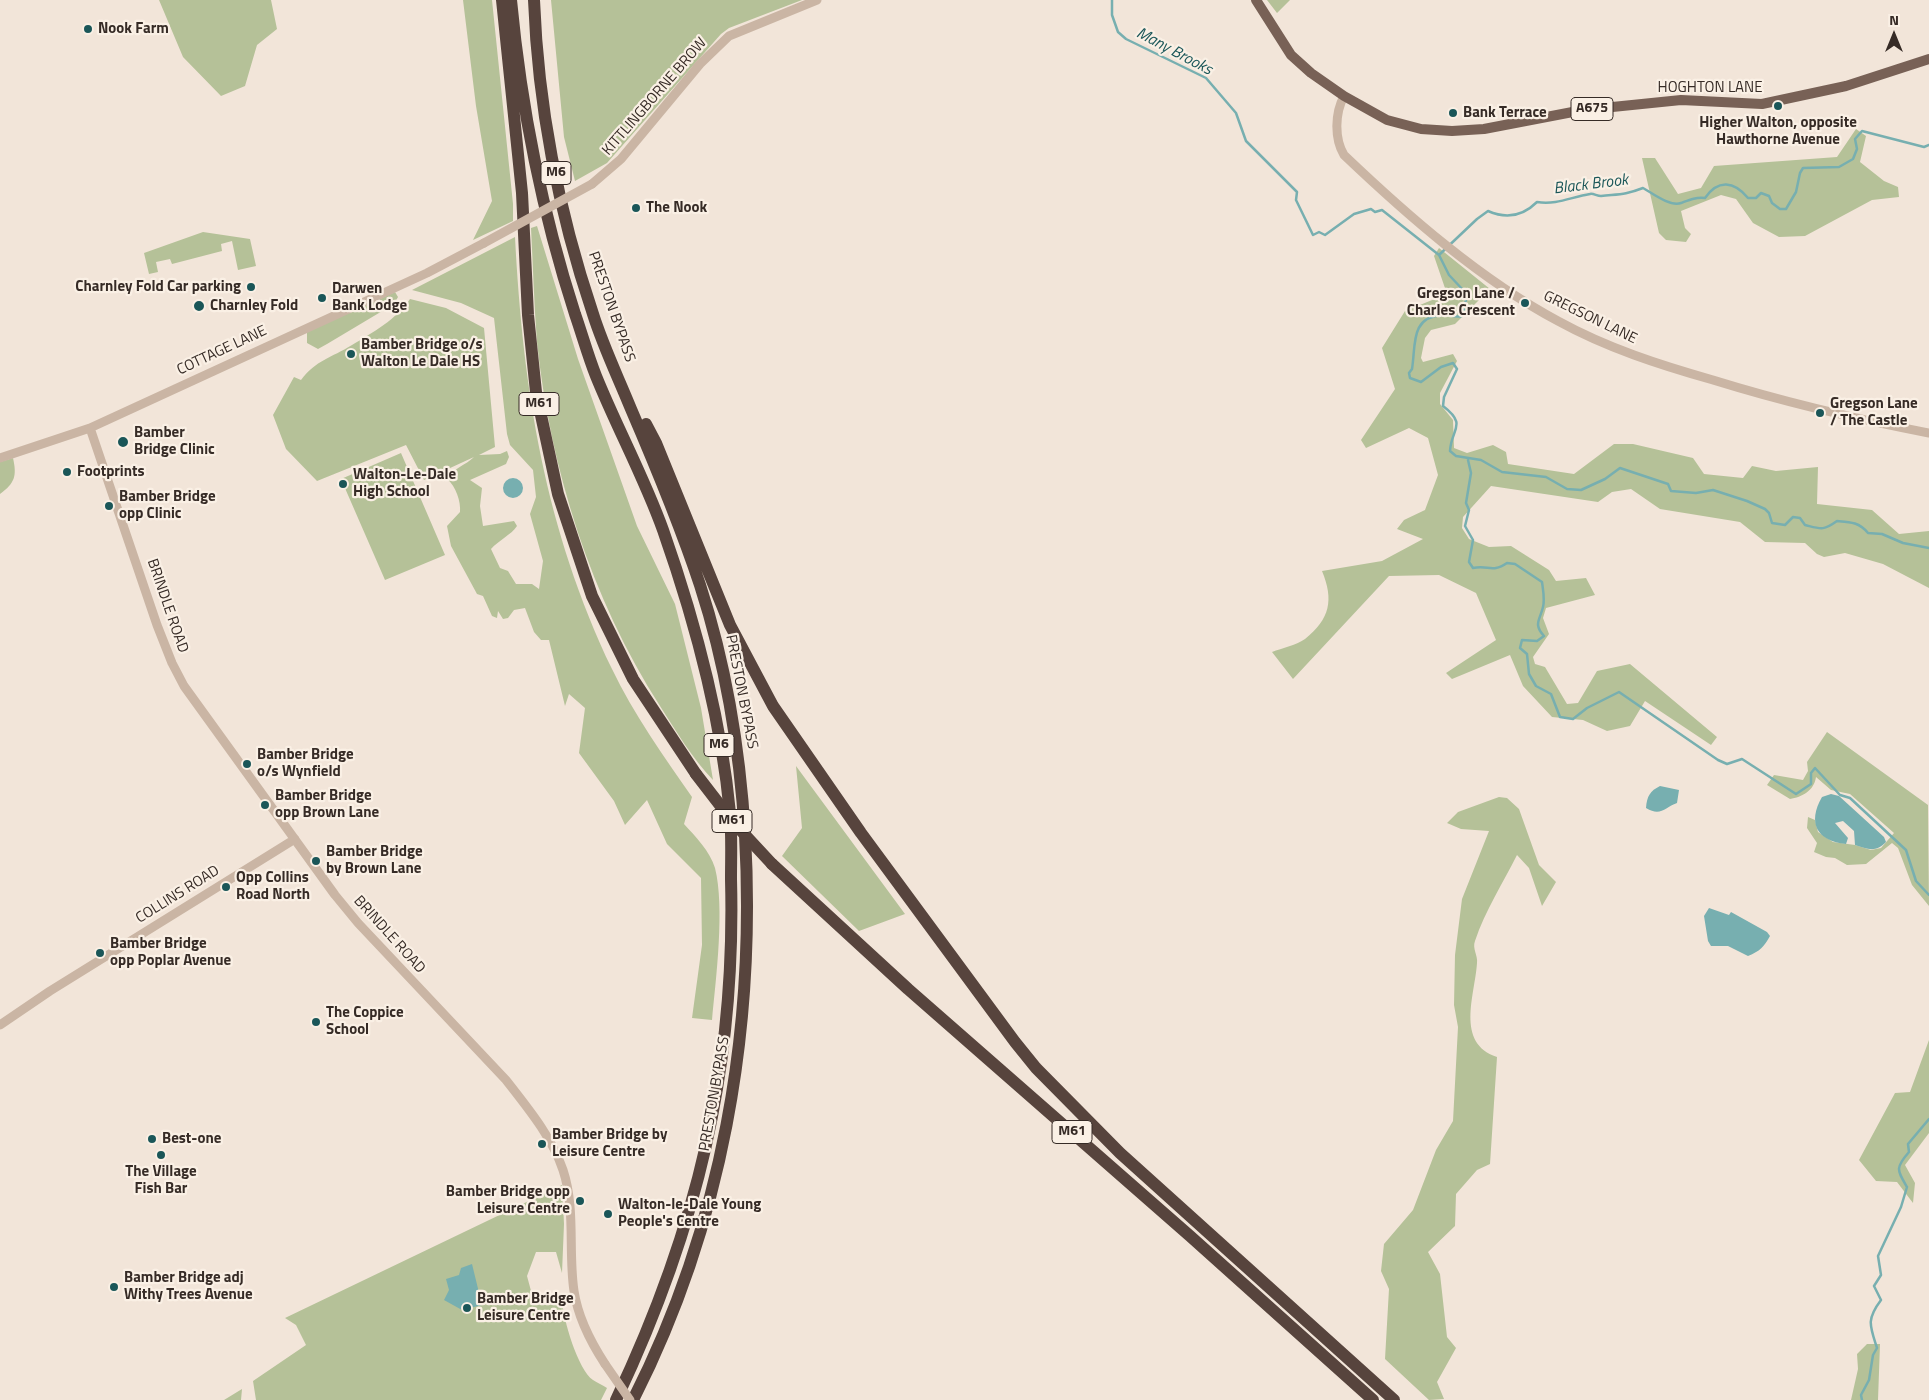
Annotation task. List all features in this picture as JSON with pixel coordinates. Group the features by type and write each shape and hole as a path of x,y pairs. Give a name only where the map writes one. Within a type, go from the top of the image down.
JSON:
{"highway":[{"name":"M61","path":"502,0 522,193 528,315 536,392 558,494 592,596 633,679 696,774 733,822 772,864 888,970 1197,1242 1372,1400"},
{"name":"PRESTON BYPASS","path":"511,0 523,102 538,179 558,262 595,373 662,527 695,631 712,699 730,814 733,939 729,1007 722,1060 704,1156 678,1249 660,1300 616,1400"},
{"name":"PRESTON BYPASS","path":"534,0 536,38 550,147 569,234 603,342 680,527 710,621 734,730 742,791 747,876 748,943 744,1010 736,1074 721,1155 694,1254 661,1339 632,1400"},
{"name":"M61","path":"603,342 656,443 730,625 773,706 861,833 974,990 1036,1068 1120,1153 1394,1400"}],"main road":[{"name":"A675","path":"1256,0 1292,55 1311,73 1344,96"},
{"name":"HOGHTON LANE","path":"1344,96 1387,120 1421,129 1452,131 1484,129 1583,110 1681,100 1762,104 1846,86 1929,59"}],"street":[{"name":"KITTLINGBORNE BROW","path":"484,243 595,182 621,159 700,64 729,36 817,0"},
{"name":"GREGSON LANE","path":"1344,96 1337,123 1338,143 1344,155 1465,259 1540,311 1618,350 1678,370 1798,405 1929,433"},
{"name":"COTTAGE LANE","path":"0,458 81,432 427,273 484,243"},
{"name":"BRINDLE ROAD","path":"90,428 157,625 177,673 295,839 358,923 506,1080 524,1103 554,1151 563,1172 571,1209 573,1275 576,1302 586,1332 605,1364 632,1400"},
{"name":"COLLINS ROAD","path":"0,1025 67,980 295,839"}],"green space":[{"path":"159,0 271,0 277,29 257,45 245,86 221,96 183,57"},
{"path":"463,0 492,0 513,204 513,221 473,240 492,201 476,106"},
{"path":"551,0 802,0 729,28 721,34 607,163 575,181 564,137"},
{"path":"1267,0 1290,0 1277,13"},
{"path":"1856,129 1866,136 1860,162 1884,181 1898,187 1899,197 1872,200 1805,236 1779,237 1753,223 1736,199 1721,195 1681,211 1685,228 1691,234 1686,242 1666,240 1659,233 1642,158 1655,158 1678,194 1701,188 1714,166 1837,157"},
{"path":"537,226 578,359 637,526 675,604 701,708 713,780 685,744 635,665 594,577 563,484 543,389 537,342 531,228"},
{"path":"203,232 250,239 256,266 238,270 232,241 221,244 222,251 172,264 170,259 156,262 158,272 149,274 144,253"},
{"path":"515,237 524,350 541,458 570,564 589,617 620,685 649,734 692,797 684,824 706,850 715,868 718,884 720,923 712,1020 692,1018 702,945 701,878 667,844 647,800 625,825 614,801 579,753 585,708 569,694 565,706 549,640 541,640 534,632 525,608 514,610 508,618 503,619 498,611 497,618 492,616 483,596 477,594 451,546 447,526 460,512 460,508 455,490 447,479 452,472 474,457 424,480 406,445 317,481 286,449 273,415 294,377 301,380 318,364 376,330 398,313 410,299 446,308 484,328 495,447 479,455 500,454 507,451 509,457 506,464 470,480 482,488 480,506 483,526 514,521 517,526 491,549 500,568 508,571 516,584 532,584 539,589 543,561 530,514 536,497 533,470 510,445 507,434 494,318 461,303 412,290"},
{"path":"1439,248 1490,289 1455,324 1431,330 1425,338 1421,358 1423,362 1453,354 1457,361 1440,393 1440,404 1453,420 1454,448 1467,453 1493,445 1506,452 1508,464 1574,474 1614,444 1633,444 1693,458 1704,474 1743,478 1752,466 1776,471 1818,467 1817,504 1872,510 1899,534 1929,531 1929,588 1883,564 1845,553 1824,557 1817,554 1805,543 1765,542 1740,522 1660,509 1631,489 1612,492 1598,502 1491,486 1463,517 1462,528 1469,539 1489,547 1511,546 1549,570 1556,581 1586,578 1595,595 1546,608 1543,618 1549,634 1533,657 1535,664 1545,667 1567,704 1578,703 1597,671 1630,664 1717,737 1711,745 1645,701 1630,726 1607,731 1583,720 1552,717 1523,686 1510,655 1452,679 1446,673 1496,640 1476,593 1439,575 1389,576 1293,679 1272,652 1294,645 1305,639 1325,616 1328,591 1322,571 1382,561 1423,539 1397,529 1404,520 1425,510 1438,475 1428,438 1409,428 1366,448 1361,440 1395,389 1382,348 1405,311 1447,294 1434,256"},
{"path":"395,292 398,297 394,304 327,344 318,349 307,343 307,332"},
{"path":"401,453 445,555 385,580 341,479"},
{"path":"13,458 14,479 0,494 0,462"},
{"path":"1827,732 1928,805 1929,906 1912,885 1898,848 1892,843 1866,864 1847,865 1835,858 1826,857 1814,852 1817,843 1807,828 1808,817 1815,820 1818,832 1833,842 1855,845 1871,850 1881,848 1894,833 1850,794 1831,790 1816,777 1810,790 1799,797 1790,799 1767,785 1774,775 1803,780 1808,771 1807,762"},
{"path":"796,766 905,914 859,931 782,856 802,828"},
{"path":"1499,797 1507,798 1519,809 1539,865 1556,882 1542,906 1529,868 1517,855 1489,908 1474,944 1477,963 1471,1003 1470,1017 1472,1030 1476,1041 1484,1050 1497,1057 1490,1164 1477,1170 1456,1194 1455,1226 1428,1252 1440,1274 1447,1337 1456,1348 1437,1382 1444,1399 1429,1400 1385,1359 1389,1289 1381,1271 1384,1244 1413,1210 1436,1150 1453,1121 1458,1027 1454,1005 1455,955 1462,899 1489,831 1461,829 1447,823 1458,812"},
{"path":"1929,1040 1929,1133 1905,1165 1915,1183 1913,1203 1897,1182 1876,1181 1859,1160 1895,1093 1910,1092"},
{"path":"562,1185 564,1224 562,1273 556,1252 536,1252 527,1276 534,1302 562,1300 568,1331 582,1366 593,1380 607,1388 601,1400 256,1400 253,1381 306,1345 296,1325 285,1318"},
{"path":"1867,1344 1880,1344 1878,1400 1851,1400 1858,1369 1857,1354"},
{"path":"242,1389 241,1400 224,1400"}],"water":[{"path":"509,478 517,478 523,484 523,492 517,498 509,498 503,492 503,484"},
{"path":"1660,786 1679,790 1677,803 1663,810 1651,811 1646,808 1648,797 1651,792"},
{"path":"1831,794 1839,796 1884,837 1886,842 1875,849 1867,849 1855,845 1854,831 1843,821 1835,823 1848,838 1846,844 1828,839 1822,835 1817,829 1815,815 1822,797"},
{"path":"1709,908 1729,915 1731,912 1767,932 1770,936 1761,948 1748,956 1728,946 1711,946 1708,941 1704,916"},
{"path":"472,1264 482,1305 462,1310 444,1300 449,1290 446,1279 459,1275 461,1268"}],"waterway":[{"name":"Many Brooks","path":"1112,0 1112,15 1118,32 1126,39 1206,78 1236,113 1246,141 1297,192 1296,200 1313,235 1319,232 1325,235 1354,214 1371,209 1375,212 1382,210 1439,255 1449,275 1467,296 1462,316 1442,315 1424,321 1416,334 1412,369 1409,373 1410,378 1421,382 1441,367 1453,363 1457,369 1444,397 1443,406 1455,418 1456,427 1450,451 1456,456 1481,460 1502,472 1546,477 1567,489 1581,490 1605,479 1620,468 1668,484 1671,491 1696,493 1713,490 1747,501 1765,509 1769,513 1772,523 1785,525 1793,517 1800,518 1805,525 1818,528 1825,528 1837,521 1850,522 1858,525 1868,533 1882,534 1903,543 1929,548"},
{"name":"Black Brook","path":"1439,255 1488,211 1501,215 1514,215 1532,207 1537,202 1558,202 1591,194 1601,196 1622,194 1643,188 1661,199 1677,204 1695,198 1705,198 1710,192 1721,185 1737,188 1748,198 1756,198 1761,193 1769,196 1772,203 1780,209 1786,209 1796,192 1803,168 1839,167 1853,159 1857,149 1855,139 1862,131 1924,147 1929,145"},
{"path":"1468,460 1471,473 1466,503 1469,510 1465,526 1473,540 1469,562 1473,568 1498,568 1507,563 1515,564 1542,582 1544,604 1538,625 1544,636 1537,641 1522,640 1520,648 1527,654 1529,674 1536,686 1551,694 1560,717 1573,719 1587,708 1619,692 1718,760 1727,764 1742,759 1796,794 1811,784 1811,773 1815,768 1840,795 1850,798 1906,850 1916,881 1929,895"},
{"path":"1862,1400 1861,1395 1869,1380 1873,1355 1877,1348 1871,1328 1871,1318 1881,1300 1874,1286 1881,1275 1878,1256 1901,1207 1907,1187 1899,1169 1901,1162 1909,1152 1908,1144 1929,1119"}],"place":[{"name":"Nook Farm","path":"88,29"},
{"name":"Higher Walton, opposite Hawthorne Avenue","path":"1778,106"},
{"name":"Bank Terrace","path":"1453,113"},
{"name":"The Nook","path":"636,208"},
{"name":"Charnley Fold Car parking","path":"251,287"},
{"name":"Darwen Bank Lodge","path":"322,298"},
{"name":"Gregson Lane / Charles Crescent","path":"1525,303"},
{"name":"Charnley Fold","path":"199,306"},
{"name":"Bamber Bridge o/s Walton Le Dale HS","path":"351,354"},
{"name":"Gregson Lane / The Castle","path":"1820,413"},
{"name":"Bamber Bridge Clinic","path":"123,442"},
{"name":"Footprints","path":"67,472"},
{"name":"Walton-Le-Dale High School","path":"343,484"},
{"name":"Bamber Bridge opp Clinic","path":"109,506"},
{"name":"Bamber Bridge o/s Wynfield","path":"247,764"},
{"name":"Bamber Bridge opp Brown Lane","path":"265,805"},
{"name":"Bamber Bridge by Brown Lane","path":"316,861"},
{"name":"Opp Collins Road North","path":"226,887"},
{"name":"Bamber Bridge opp Poplar Avenue","path":"100,953"},
{"name":"The Coppice School","path":"316,1022"},
{"name":"Best-one","path":"152,1139"},
{"name":"Bamber Bridge by Leisure Centre","path":"542,1144"},
{"name":"The Village Fish Bar","path":"161,1155"},
{"name":"Bamber Bridge opp Leisure Centre","path":"580,1201"},
{"name":"Walton-le-Dale Young People's Centre","path":"608,1214"},
{"name":"Bamber Bridge adj Withy Trees Avenue","path":"114,1287"},
{"name":"Bamber Bridge Leisure Centre","path":"467,1308"}]}
